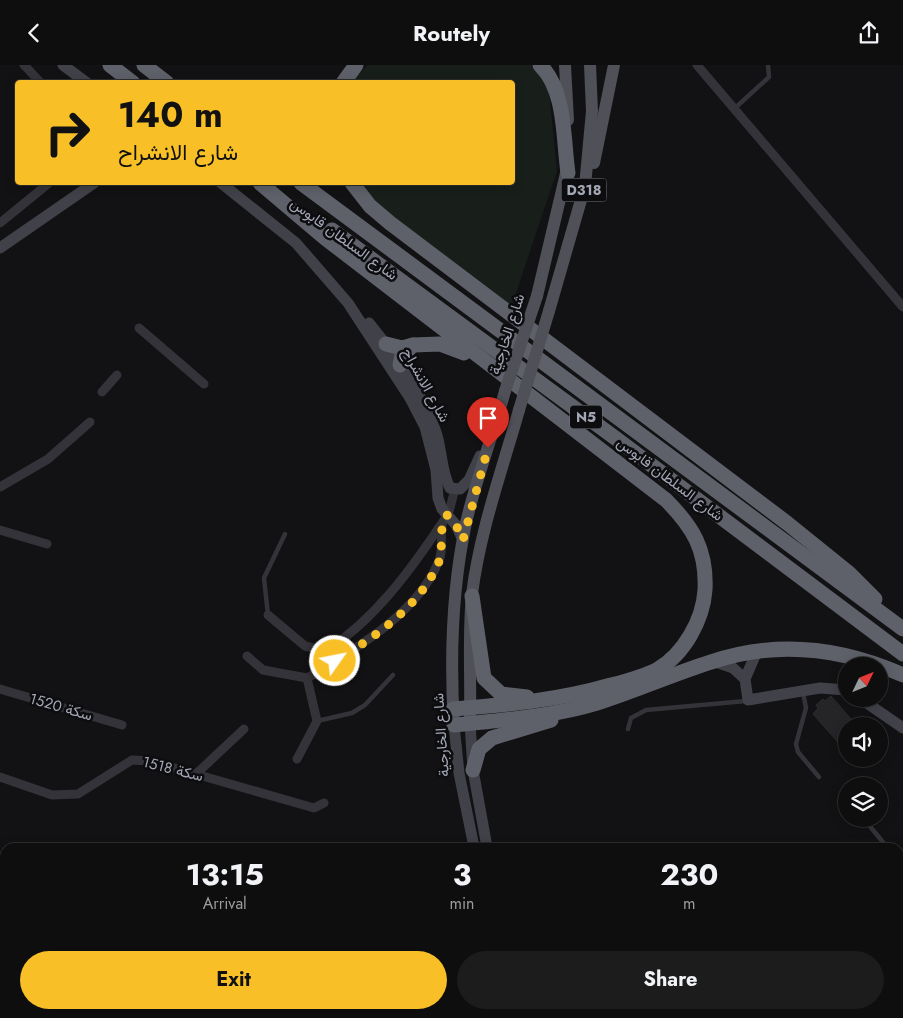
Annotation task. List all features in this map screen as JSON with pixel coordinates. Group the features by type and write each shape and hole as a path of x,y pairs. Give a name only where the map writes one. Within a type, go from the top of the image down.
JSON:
{"highway":[{"path":"110,65 129,80"},
{"path":"144,65 164,80"},
{"path":"345,80 356,65"},
{"path":"540,65 551,80 556,93 568,173"},
{"path":"262,185 325,238 676,510 695,535 706,570 704,599 696,625 673,657 659,669 642,677 571,703 546,722 492,738 479,749 473,770"},
{"name":"شارع السلطان قابوس","path":"269,185 626,446 903,654"},
{"name":"شارع السلطان قابوس","path":"304,185 903,628"},
{"path":"354,185 370,206 390,223 841,567 903,628"},
{"path":"386,343 402,347 440,344 458,349 528,395"},
{"path":"400,365 402,356 413,345"},
{"path":"472,597 480,665 484,678 490,685 501,694 513,697 571,703"},
{"path":"454,725 470,716 511,705 598,703 713,661 756,651 790,648 835,653 850,657"},
{"path":"888,669 903,675"},
{"path":"888,677 903,686"},
{"path":"453,709 470,716"}],"main road":[{"name":"شارع الخارجية","path":"454,725 454,623 458,568 463,540 499,412 537,296 568,173 565,65"},
{"name":"شارع الخارجية","path":"470,716 472,597 481,543 585,186 592,111 590,65"},
{"path":"585,186 597,156 614,67"}],"street":[{"path":"24,65 38,80"},
{"path":"64,65 83,80"},
{"path":"700,67 903,307"},
{"path":"0,223 47,185"},
{"path":"0,248 91,185"},
{"name":"شارع الانشراح","path":"223,185 296,243 386,343 428,414 442,451 447,483 450,488 455,490"},
{"name":"شارع الانشراح","path":"348,303 410,398 425,427 436,470 438,498 444,519 456,525 463,540"},
{"path":"362,324 376,338 386,343"},
{"path":"139,328 204,384"},
{"path":"102,392 117,375"},
{"path":"268,615 305,646 326,651 364,621 402,581 444,519 455,490 460,489 469,481 499,412"},
{"path":"0,487 48,459 90,422"},
{"path":"247,656 263,670 307,678 349,653 407,607 438,564 442,553 444,519"},
{"path":"0,530 47,544"},
{"path":"756,651 745,679 748,700 820,688 838,689"},
{"path":"713,661 733,668 745,679"},
{"path":"297,759 317,721 307,678"},
{"name":"سكة 1520","path":"0,689 122,725"},
{"path":"873,707 903,728"},
{"name":"شارع الخارجية","path":"470,716 473,770 486,843"},
{"name":"شارع الخارجية","path":"454,725 459,773 473,843"},
{"path":"196,774 244,729"},
{"name":"سكة 1518","path":"0,777 52,795 78,794 132,759 150,761 314,808 324,803"}],"lane":[{"path":"734,109 769,77 768,65"},
{"path":"268,615 264,578 285,534"},
{"path":"317,721 352,713 365,705 393,675"},
{"path":"803,692 806,708 796,743 798,752 819,777"},
{"path":"628,729 631,718 646,710 748,700"},
{"path":"870,827 884,843"}],"shaded area":[{"path":"368,65 531,65 538,72 549,92 557,171 511,308 412,233 361,185 515,185 515,80 353,80"}],"building":[{"path":"831,696 838,704 838,707 841,707 849,717 838,717 838,742 813,714 818,708 816,705 823,699 825,701"}],"route":[{"path":"335,661 391,622 407,607 427,581 438,564 442,553 442,523 447,515 456,525 463,540 488,448"}]}
